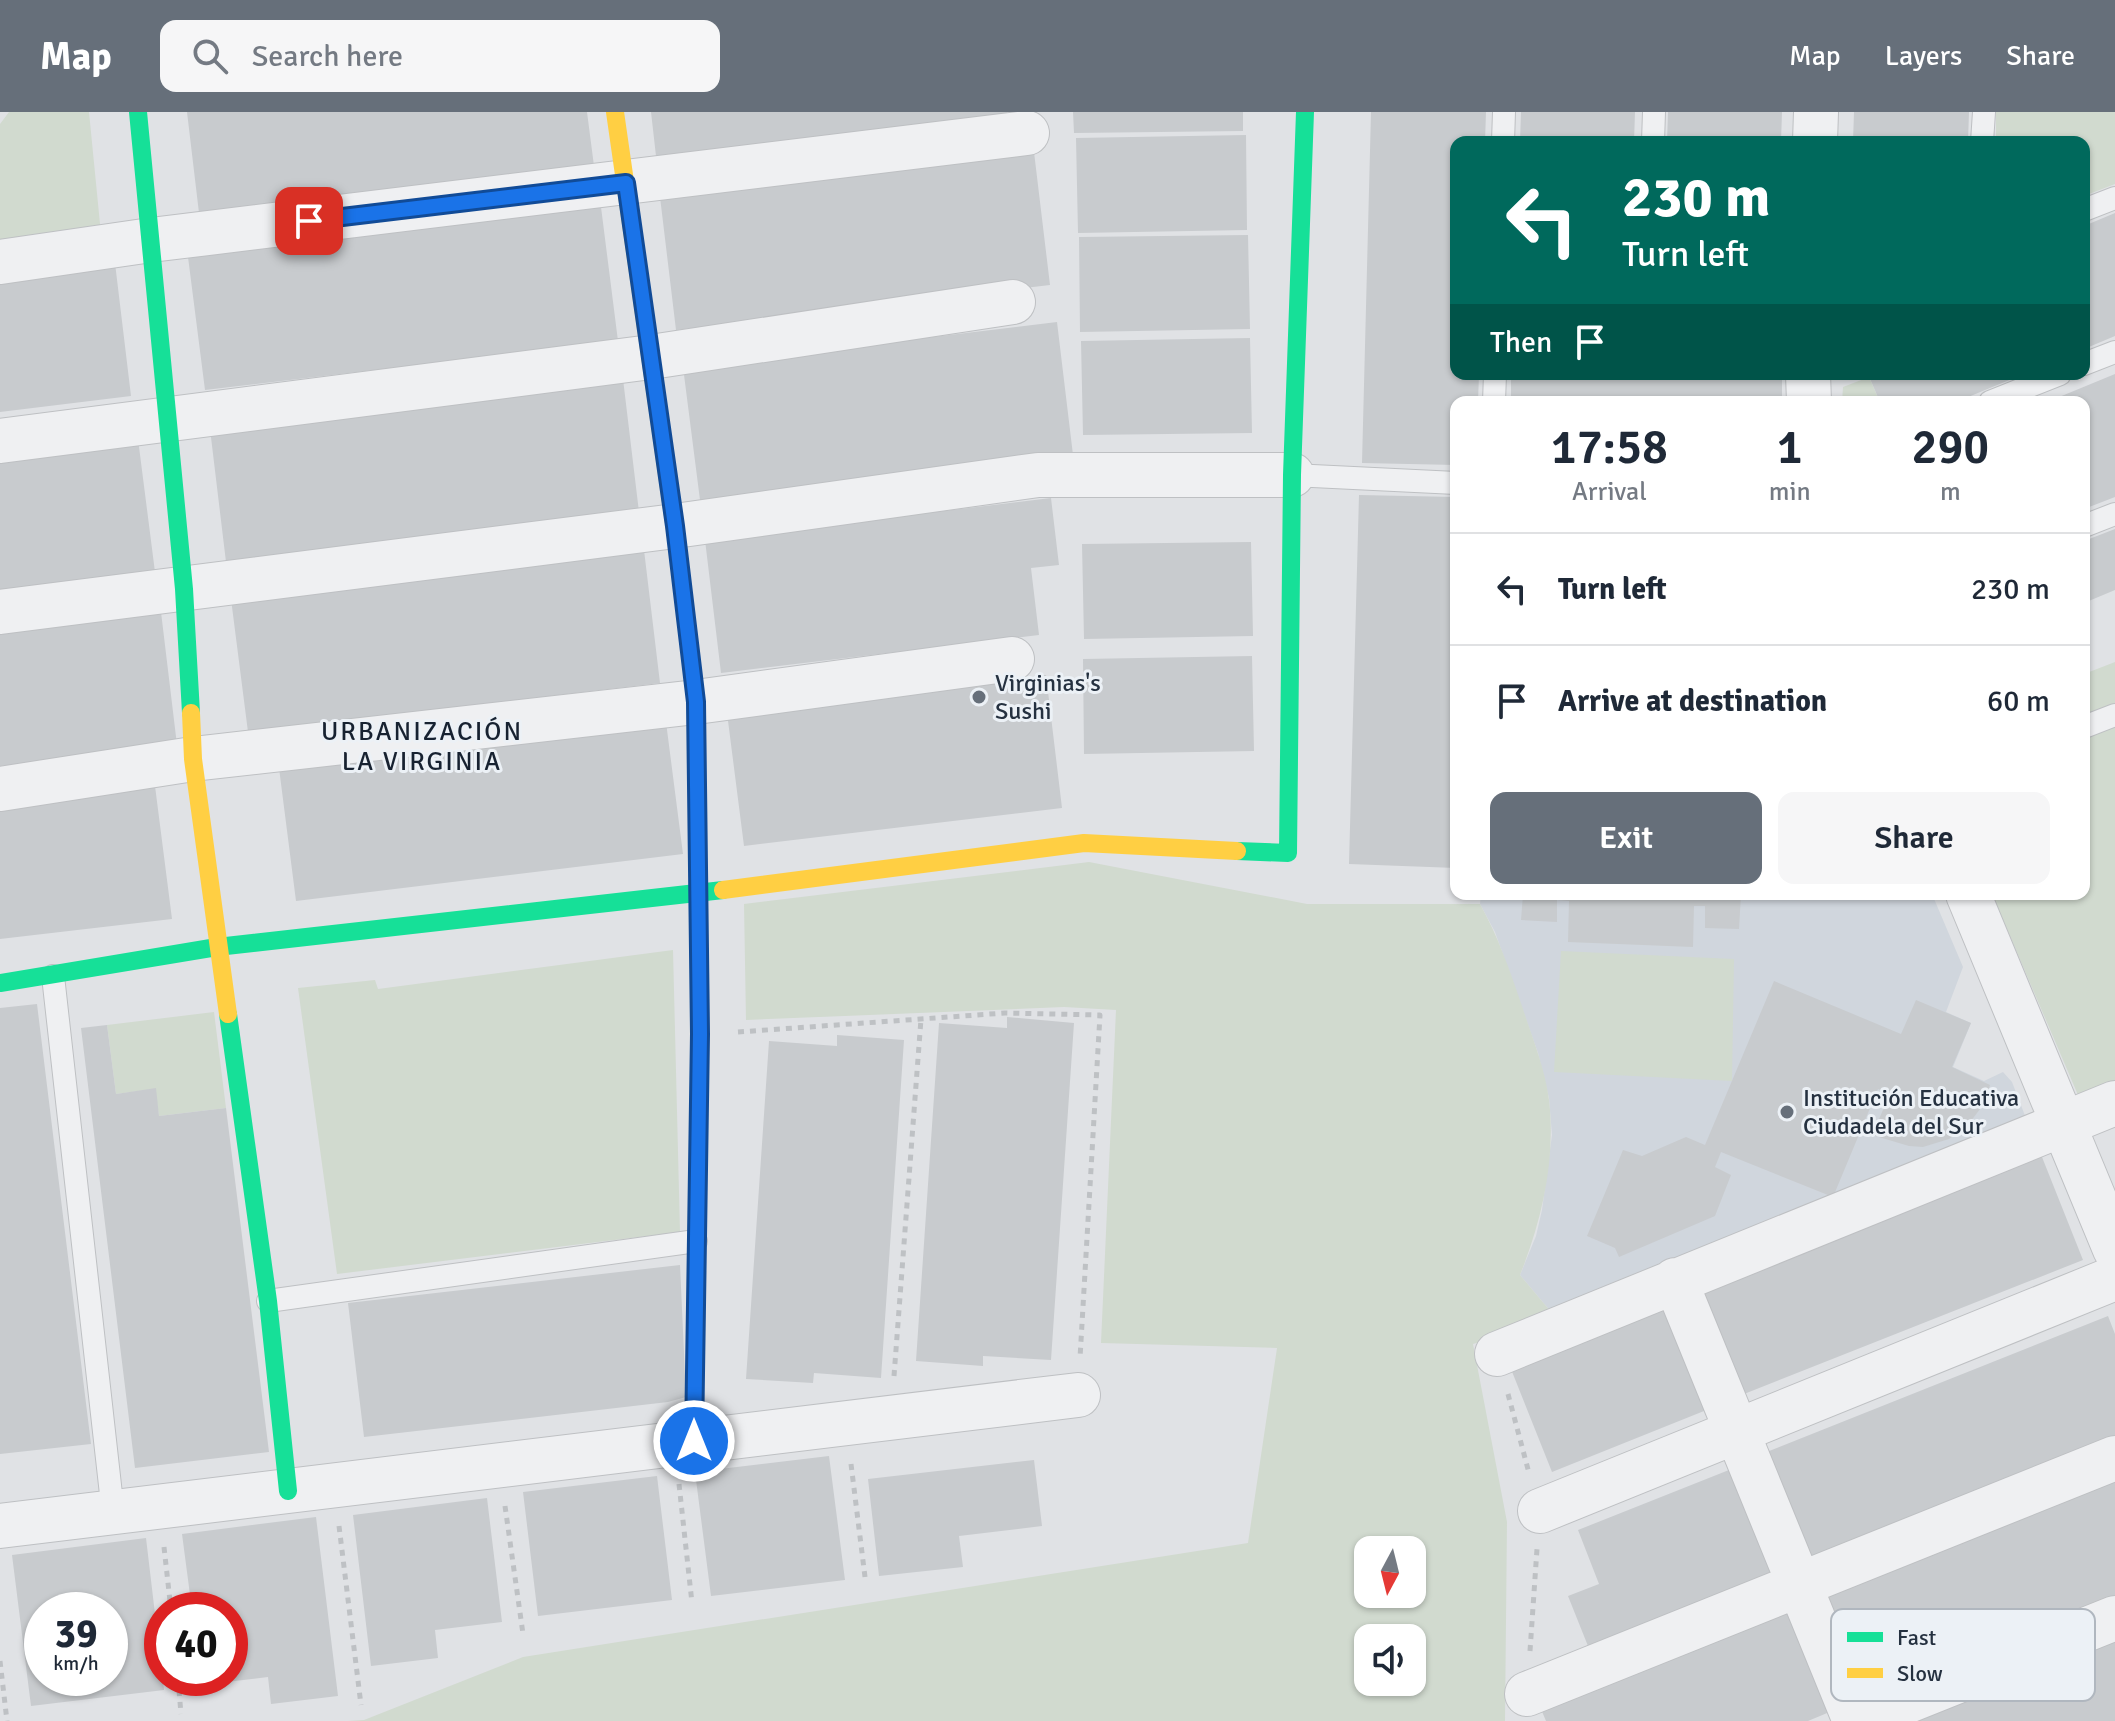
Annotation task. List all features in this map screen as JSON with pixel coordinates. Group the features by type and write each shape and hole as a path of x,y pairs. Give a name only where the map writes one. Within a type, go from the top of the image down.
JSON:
{"street":[{"path":"138,112 184,589 193,759 268,1301 288,1491"},
{"path":"615,112 675,526 696,702 700,1034 696,1241 685,1442"},
{"path":"0,983 217,947 697,893 1084,843 1288,853 1292,475 1305,112"},
{"path":"1815,136 1816,112"},
{"path":"0,262 151,240 1027,133"},
{"path":"0,441 651,357 1013,302"},
{"path":"0,612 675,526 1038,475 1292,475"},
{"path":"0,789 193,759 696,702 1012,659"},
{"path":"1971,900 2115,1249"},
{"path":"1497,1354 2115,1103"},
{"path":"1540,1511 2115,1278"},
{"path":"1675,1280 1831,1658"},
{"path":"0,1526 1078,1395"},
{"path":"1527,1694 2115,1458"},
{"path":"2095,1626 2115,1618"},
{"path":"1849,1701 1857,1721 1907,1701"}],"lane":[{"path":"1503,136 1504,112"},
{"path":"1653,136 1654,112"},
{"path":"1982,136 1984,112"},
{"path":"2090,208 2115,198"},
{"path":"2090,362 2115,352"},
{"path":"2005,396 2045,380"},
{"path":"1292,475 1450,483"},
{"path":"2090,524 2115,514"},
{"path":"2090,725 2115,715"},
{"path":"53,976 113,1512"},
{"path":"268,1301 696,1241"}],"path":[{"path":"700,1034 1005,1013 1100,1015 1078,1395"},
{"path":"891,1417 921,1019"},
{"path":"846,1423 865,1577"},
{"path":"685,1442 692,1603"},
{"path":"499,1465 523,1634"},
{"path":"334,1485 361,1705"},
{"path":"160,1506 169,1592"},
{"path":"0,1661 7,1721"},
{"path":"180,1696 181,1714"}],"shaded area":[{"path":"9,112 89,112 101,234 0,254 0,124"},
{"path":"1996,112 2115,112 2115,184 2090,194 2090,136 1996,136"},
{"path":"1870,380 1877,396 1842,396 1843,387"},
{"path":"2115,662 2115,1087 2081,1102 1995,900 2090,900 2090,672"},
{"path":"1089,862 1307,904 1480,904 1508,967 1538,1053 1551,1122 1549,1167 1541,1211 1520,1275 1557,1319 1473,1344 1507,1522 1505,1721 348,1721 364,1720 523,1657 1248,1543 1277,1348 1101,1343 1116,1010 1064,1007 746,1020 744,904"},
{"name":"Institución Educativa Ciudadela del Sur","path":"1480,900 1935,900 1963,967 1946,1012 1971,1023 1953,1067 1984,1081 2003,1072 2012,1082 2029,1126 1557,1319 1520,1275 1536,1236 1542,1210 1552,1135 1549,1098 1538,1053 1495,932"},
{"path":"673,950 680,1232 337,1274 298,988 375,980 378,989"},
{"path":"1561,951 1734,959 1732,1081 1554,1072"},
{"path":"214,1012 226,1108 159,1116 155,1089 116,1094 107,1025"}],"building":[{"path":"187,112 587,112 594,166 199,213"},
{"path":"651,112 1007,112 1007,114 656,156"},
{"path":"1073,112 1243,112 1243,131 1074,133"},
{"path":"1371,112 1486,112 1485,136 1450,136 1450,380 1479,380 1478,396 1450,396 1450,465 1362,463"},
{"path":"1521,112 1635,112 1634,136 1520,136"},
{"path":"1668,112 1782,112 1781,136 1667,136"},
{"path":"1854,112 1969,112 1968,136 1853,136"},
{"path":"1246,135 1247,230 1078,233 1076,138"},
{"path":"1034,152 1050,285 676,330 660,197"},
{"path":"601,207 618,341 205,390 188,257"},
{"path":"2115,213 2115,336 2090,346 2090,223"},
{"path":"1248,235 1250,329 1080,332 1079,237"},
{"path":"115,263 131,396 0,412 0,277"},
{"path":"1057,322 1073,455 700,500 683,367"},
{"path":"1250,338 1252,433 1083,435 1081,341"},
{"path":"2115,374 2115,497 2090,507 2090,396 2062,396"},
{"path":"623,379 639,512 226,562 210,429"},
{"path":"1511,380 1782,380 1782,396 1511,396"},
{"path":"1871,380 2009,380 1971,396 1877,396"},
{"path":"138,439 155,572 0,591 0,456"},
{"path":"1359,495 1450,497 1450,868 1349,864"},
{"path":"1051,498 1059,565 1031,568 1039,635 721,673 705,540"},
{"path":"2115,529 2115,590 2090,600 2090,539"},
{"path":"1251,542 1253,636 1084,639 1082,544"},
{"path":"644,550 660,683 248,732 231,599"},
{"path":"161,612 177,745 0,766 0,632"},
{"path":"1252,656 1254,751 1084,754 1083,659"},
{"path":"1046,675 1062,808 744,846 727,713"},
{"path":"666,722 683,854 296,901 279,768"},
{"path":"155,786 172,919 0,939 0,804"},
{"path":"1523,900 1557,900 1557,922 1521,920"},
{"path":"1557,900 1741,900 1739,929 1705,928 1705,906 1694,906 1693,947 1568,942 1569,901"},
{"path":"1774,981 1901,1034 1916,1000 1971,1023 1952,1067 1990,1085 1984,1104 1967,1126 1949,1139 1923,1147 1909,1146 1872,1135 1890,1094 1878,1089 1833,1197 1721,1152 1715,1167 1731,1175 1715,1216 1619,1257 1615,1248 1587,1236 1623,1150 1642,1156 1686,1137 1705,1145"},
{"path":"37,1004 91,1444 0,1454 0,1008"},
{"path":"1007,1017 1074,1023 1051,1360 983,1356 983,1366 916,1361 939,1023 1007,1028"},
{"path":"107,1025 116,1094 156,1088 159,1116 226,1108 269,1452 135,1468 81,1028"},
{"path":"837,1035 904,1040 881,1378 814,1373 813,1383 746,1379 769,1041 837,1046"},
{"path":"2040,1152 2083,1260 1739,1396 1695,1288"},
{"path":"680,1265 686,1397 668,1402 364,1437 348,1303"},
{"path":"1665,1301 1709,1409 1552,1472 1509,1364"},
{"path":"2108,1316 2115,1334 2115,1439 1807,1561 1764,1453"},
{"path":"829,1456 845,1580 711,1596 695,1472"},
{"path":"1034,1460 1042,1526 959,1536 963,1567 879,1576 868,1479"},
{"path":"1734,1468 1778,1576 1590,1651 1568,1596 1599,1584 1578,1530"},
{"path":"657,1476 672,1600 538,1616 523,1492"},
{"path":"2115,1477 2115,1602 2095,1610 1831,1609 1831,1621 1820,1594"},
{"path":"487,1498 502,1622 435,1630 438,1658 371,1666 353,1515"},
{"path":"316,1517 338,1696 271,1704 268,1677 248,1679 248,1592 190,1592 182,1534"},
{"path":"146,1538 152,1592 144,1592 144,1692 128,1694 128,1592 24,1592 24,1650 12,1555"},
{"path":"1789,1603 1832,1711 1808,1721 1546,1721 1538,1702"},
{"path":"2115,1634 2115,1721 1894,1721 1945,1701 2095,1701 2095,1642"},
{"path":"30,1696 114,1696 31,1706"}],"traffic: fast":[{"path":"138,112 184,589 191,713"},
{"path":"1237,851 1288,853 1292,475 1305,112"},
{"path":"679,558 696,702 700,1034 698,1157"},
{"path":"0,983 217,947 723,890"},
{"path":"228,1014 268,1301 288,1491"}],"traffic: slow":[{"path":"615,112 679,558"},
{"path":"191,713 193,759 228,1014"},
{"path":"723,890 1084,843 1237,851"},
{"path":"694,1441 698,1157"}],"place":[{"name":"Virginias's Sushi","path":"979,697"},
{"name":"Institución Educativa Ciudadela del Sur","path":"1787,1112"}],"district":[{"name":"URBANIZACIÓN LA VIRGINIA","path":"422,747"}],"route":[{"path":"309,221 626,183 675,526 696,702 700,1034 694,1441"}]}
